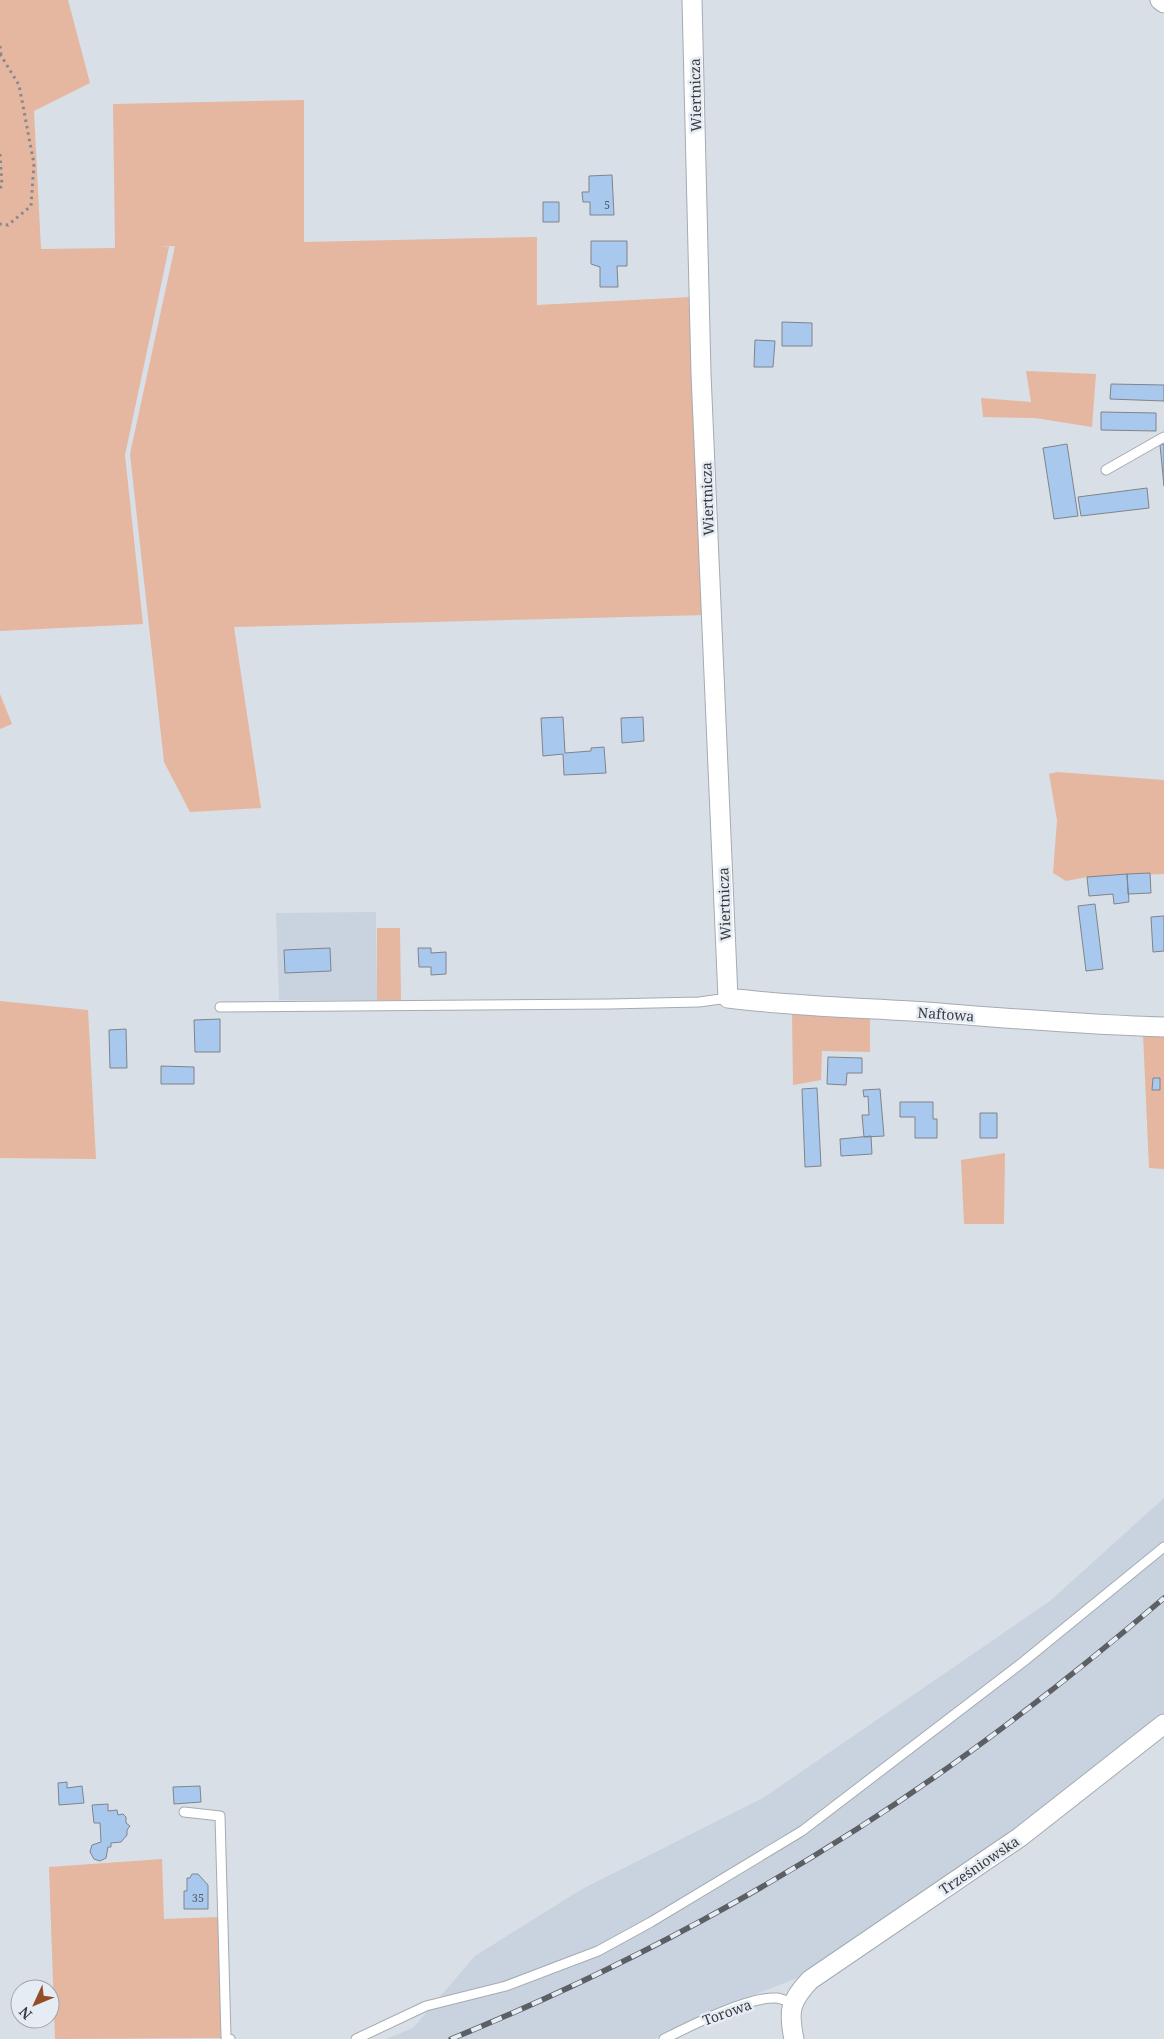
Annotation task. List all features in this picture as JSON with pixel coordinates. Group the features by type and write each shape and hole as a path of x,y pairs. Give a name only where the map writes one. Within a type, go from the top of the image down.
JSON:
{"street":[{"name":"Wiertnicza","path":"692,0 701,374 728,998"},
{"path":"1160,0 1164,3"},
{"name":"Naftowa","path":"728,998 768,1003 940,1013 1040,1022 1164,1027"},
{"name":"Trześniowska","path":"792,2002 810,1980 1020,1837 1164,1724"},
{"path":"792,2002 790,2013 794,2039"}],"lane":[{"path":"1106,470 1164,437"},
{"path":"220,1007 619,1004 699,1002 728,998"},
{"path":"356,2039 426,2006 506,1986 598,1951 651,1922 771,1850 802,1831 1023,1662 1164,1547"},
{"path":"184,1812 220,1816 226,2037 230,2039"},
{"name":"Torowa","path":"664,2039 698,2022 753,2001 777,1998 792,2002"}],"path":[{"path":"0,46 0,54 19,85 34,164 31,206 8,225 0,224"},
{"path":"0,154 2,186 0,188"}],"shaded area":[{"path":"0,0 68,0 90,83 34,111 41,249 115,248 113,104 304,100 304,242 537,237 537,305 691,297 705,615 234,627 261,808 190,812 164,762 130,454 175,246 159,247 169,247 125,455 143,624 0,631"},
{"path":"1026,371 1096,374 1092,427 1035,418 983,417 981,398 1031,402"},
{"path":"0,694 12,724 0,729"},
{"path":"1057,772 1164,780 1164,874 1087,877 1066,881 1053,873 1057,820 1049,774"},
{"path":"376,912 377,1000 279,1000 276,913"},
{"path":"377,928 400,928 401,1000 377,1000"},
{"path":"0,1001 88,1010 96,1159 0,1158"},
{"path":"792,1011 870,1013 870,1052 822,1051 821,1080 793,1085"},
{"path":"1164,1033 1164,1169 1149,1168 1143,1034"},
{"path":"1005,1153 1004,1224 964,1224 961,1160"},
{"path":"1164,1498 1164,1716 1040,1813 810,1973 728,2005 654,2039 386,2039 413,2028 475,1956 582,1889 763,1798 1050,1601"},
{"path":"162,1859 164,1919 219,1917 221,2038 55,2039 55,2029 60,2029 60,1979 53,1979 49,1867"}],"building":[{"path":"612,175 614,215 590,215 590,202 583,202 582,192 589,192 589,176"},
{"path":"543,202 559,202 559,222 543,222"},
{"path":"591,241 627,241 627,266 617,266 618,287 600,287 600,267 591,264"},
{"path":"782,322 812,323 812,346 782,346"},
{"path":"755,340 775,341 773,367 754,367"},
{"path":"1111,384 1164,385 1164,401 1110,399"},
{"path":"1101,412 1156,413 1156,431 1101,430"},
{"path":"1067,444 1078,516 1054,519 1043,448"},
{"path":"1164,444 1164,486 1160,445"},
{"path":"1147,488 1149,508 1081,516 1078,497"},
{"path":"563,717 565,753 591,751 591,748 604,747 606,773 564,775 563,754 543,756 541,718"},
{"path":"643,717 644,741 622,743 621,718"},
{"path":"1150,873 1151,893 1128,894 1127,874"},
{"path":"1127,874 1129,902 1114,904 1113,894 1089,896 1087,877"},
{"path":"1095,904 1103,969 1086,971 1078,906"},
{"path":"1164,916 1164,951 1153,952 1151,917"},
{"path":"330,948 331,971 285,973 284,950"},
{"path":"418,948 431,948 431,953 446,952 446,974 431,975 431,967 419,967"},
{"path":"220,1019 220,1052 195,1052 194,1020"},
{"path":"126,1029 127,1068 110,1068 109,1030"},
{"path":"828,1057 862,1058 862,1073 847,1073 846,1085 827,1084"},
{"path":"161,1066 194,1067 194,1084 161,1084"},
{"path":"1153,1078 1160,1078 1160,1090 1152,1090"},
{"path":"817,1088 821,1166 805,1167 802,1089"},
{"path":"880,1089 884,1136 864,1137 862,1115 869,1115 868,1096 864,1097 863,1090"},
{"path":"900,1102 933,1102 933,1119 937,1119 937,1138 915,1138 915,1117 900,1117"},
{"path":"980,1113 997,1113 997,1138 980,1138"},
{"path":"871,1136 872,1154 841,1156 840,1139"},
{"path":"67,1782 67,1788 82,1786 84,1803 59,1805 58,1783"},
{"path":"200,1786 201,1802 174,1804 173,1787"},
{"path":"108,1804 108,1811 117,1810 118,1815 123,1814 126,1817 126,1823 130,1826 127,1830 127,1835 121,1842 111,1843 111,1847 108,1847 106,1858 100,1861 94,1859 90,1852 92,1845 101,1842 100,1823 94,1823 92,1805"},
{"path":"192,1874 198,1874 208,1885 208,1909 184,1909 184,1891 187,1891 187,1878 190,1878"}],"railway":[{"path":"451,2039 556,1994 659,1943 809,1859 897,1803 1015,1719 1164,1598"}]}
